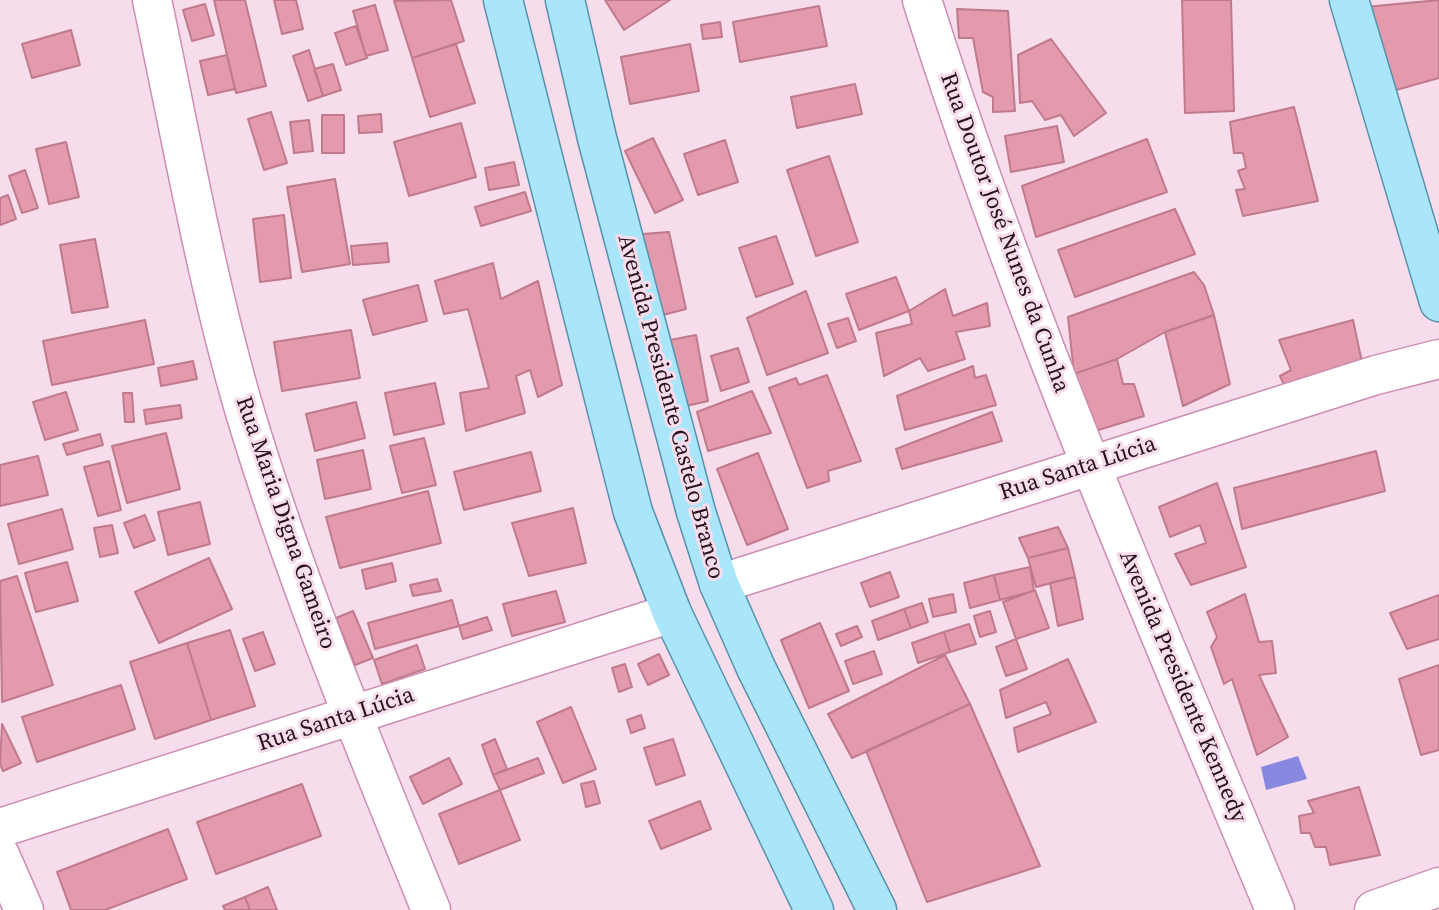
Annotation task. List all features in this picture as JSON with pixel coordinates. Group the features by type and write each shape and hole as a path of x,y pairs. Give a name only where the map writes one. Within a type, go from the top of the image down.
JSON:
{"main road":[{"path":"503,0 633,512 672,613 806,896 849,856"},
{"name":"Avenida Presidente Castelo Branco","path":"565,0 600,151 696,513 719,584 756,668 877,910"},
{"path":"1349,0 1439,302"}],"street":[{"name":"Rua Maria Digna Gameiro","path":"152,0 243,406 274,505 352,714 431,910"},
{"name":"Rua Doutor José Nunes da Cunha","path":"922,0 1000,230 1090,464"},
{"name":"Rua Santa Lúcia","path":"719,584 1090,464 1376,375 1439,359"},
{"name":"Avenida Presidente Kennedy","path":"1090,464 1275,910"},
{"name":"Rua Santa Lúcia","path":"0,828 672,613"},
{"path":"0,855 24,910"},
{"path":"1374,910 1439,887"}],"shaded area":[{"path":"1298,756 1307,779 1266,790 1261,767"}],"building":[{"path":"214,0 245,0 266,86 236,93"},
{"path":"274,0 296,0 303,29 282,34"},
{"path":"451,0 464,41 412,58 394,1"},
{"path":"605,0 670,0 624,30"},
{"path":"1182,0 1231,0 1234,111 1185,113"},
{"path":"1439,0 1439,78 1389,92 1365,7"},
{"path":"205,4 214,35 192,41 183,10"},
{"path":"375,5 388,50 366,56 353,11"},
{"path":"819,6 827,46 740,62 733,22"},
{"path":"957,9 1008,11 1015,111 993,112 993,97 983,92 973,38 959,38"},
{"path":"720,22 722,37 703,39 701,25"},
{"path":"356,26 367,58 346,65 335,33"},
{"path":"71,30 80,65 32,78 22,44"},
{"path":"1051,39 1106,113 1074,136 1061,115 1045,120 1032,101 1020,103 1018,55"},
{"path":"456,44 475,103 430,117 412,58"},
{"path":"690,44 699,91 630,104 621,57"},
{"path":"309,50 323,96 308,101 293,56"},
{"path":"227,55 235,89 208,95 200,61"},
{"path":"333,64 341,90 323,96 314,69"},
{"path":"855,84 862,114 797,128 791,97"},
{"path":"1294,107 1318,201 1243,216 1236,190 1245,189 1238,171 1246,168 1243,153 1234,153 1230,122"},
{"path":"271,112 287,163 264,170 248,119"},
{"path":"381,114 382,132 359,133 358,116"},
{"path":"322,115 344,115 344,153 322,153"},
{"path":"309,120 313,151 294,153 290,122"},
{"path":"461,123 476,177 409,196 394,142"},
{"path":"1057,126 1064,162 1011,172 1005,136"},
{"path":"653,138 683,200 655,213 625,151"},
{"path":"1147,139 1167,192 1036,237 1022,186"},
{"path":"725,140 738,182 698,195 684,154"},
{"path":"66,142 79,197 49,204 36,149"},
{"path":"829,156 858,242 816,256 787,170"},
{"path":"514,162 519,185 489,190 485,168"},
{"path":"25,170 38,208 22,213 9,176"},
{"path":"335,179 350,264 302,272 287,187"},
{"path":"525,192 531,211 481,226 475,207"},
{"path":"8,195 16,219 0,225 0,198"},
{"path":"1175,209 1195,254 1075,297 1058,250"},
{"path":"284,215 291,278 260,282 253,219"},
{"path":"669,232 686,309 659,316 642,234"},
{"path":"776,236 793,284 756,297 739,248"},
{"path":"95,239 108,307 72,313 60,245"},
{"path":"387,243 389,262 353,265 351,246"},
{"path":"493,263 501,299 538,281 562,385 538,397 530,370 516,376 525,413 466,431 460,393 489,388 468,309 444,314 435,281"},
{"path":"1194,272 1204,285 1214,315 1165,332 1117,359 1074,374 1068,317"},
{"path":"896,277 909,311 859,330 846,294"},
{"path":"418,285 427,321 373,335 363,300"},
{"path":"945,289 953,316 987,303 990,326 956,332 965,359 928,371 920,358 884,376 876,333 912,324 909,311"},
{"path":"806,291 828,353 767,375 747,318"},
{"path":"1214,315 1230,384 1183,406 1165,332"},
{"path":"848,318 856,341 837,348 828,324"},
{"path":"145,320 154,364 52,385 43,341"},
{"path":"1353,320 1365,376 1290,398 1280,376 1291,370 1279,340"},
{"path":"351,330 360,378 282,391 274,342"},
{"path":"696,335 708,401 686,406 670,340"},
{"path":"738,348 749,382 721,391 711,356"},
{"path":"1117,359 1123,384 1134,384 1144,416 1092,432 1074,374"},
{"path":"193,361 197,379 161,386 158,368"},
{"path":"973,366 975,378 986,375 996,405 905,430 897,396"},
{"path":"827,375 861,461 828,471 829,481 807,488 769,388 796,378 799,385"},
{"path":"435,383 444,424 394,435 385,393"},
{"path":"752,391 771,433 708,451 697,412"},
{"path":"66,392 78,430 45,440 33,402"},
{"path":"123,393 132,393 134,422 125,422"},
{"path":"356,402 365,438 315,451 306,414"},
{"path":"180,405 182,418 146,424 144,410"},
{"path":"992,412 1002,441 902,469 896,449"},
{"path":"166,433 180,489 127,503 112,446"},
{"path":"100,434 103,445 67,455 63,444"},
{"path":"424,438 436,485 402,493 390,446"},
{"path":"363,450 371,489 325,499 317,460"},
{"path":"1376,451 1385,491 1242,529 1234,488"},
{"path":"531,452 541,491 464,510 454,472"},
{"path":"758,453 788,529 747,545 717,469"},
{"path":"38,456 48,495 0,506 0,465"},
{"path":"109,461 121,510 98,516 84,467"},
{"path":"1217,483 1246,567 1191,585 1175,554 1206,543 1200,525 1170,537 1159,507"},
{"path":"428,491 441,543 340,568 326,517"},
{"path":"200,502 210,544 168,555 158,512"},
{"path":"573,508 586,563 529,576 512,523"},
{"path":"62,509 73,549 19,564 8,524"},
{"path":"145,515 155,540 134,548 124,523"},
{"path":"112,525 118,553 100,557 94,528"},
{"path":"1058,527 1068,548 1028,558 1019,538"},
{"path":"1068,548 1075,577 1036,587 1028,558"},
{"path":"209,558 232,609 159,643 135,592"},
{"path":"67,562 78,601 36,612 25,573"},
{"path":"392,563 396,581 366,589 362,570"},
{"path":"1030,567 1034,591 1000,600 994,575"},
{"path":"890,572 899,597 870,607 861,583"},
{"path":"994,575 1000,600 970,608 964,583"},
{"path":"17,576 53,685 2,702 0,581"},
{"path":"1075,577 1083,619 1058,626 1050,583"},
{"path":"437,579 441,591 413,596 410,585"},
{"path":"1035,590 1049,628 1016,639 1003,602"},
{"path":"556,591 565,622 512,636 503,604"},
{"path":"953,594 956,612 933,617 929,599"},
{"path":"1245,594 1259,642 1272,641 1276,673 1259,675 1288,737 1257,755 1232,679 1224,684 1211,647 1217,637 1207,612"},
{"path":"1439,595 1439,639 1407,649 1390,613"},
{"path":"452,600 459,626 375,649 368,623"},
{"path":"922,603 928,622 911,628 904,609"},
{"path":"904,609 911,628 878,640 872,621"},
{"path":"353,611 373,658 355,665 336,618"},
{"path":"990,611 996,632 980,637 974,616"},
{"path":"487,617 492,630 463,639 459,626"},
{"path":"820,623 849,691 809,708 781,640"},
{"path":"969,624 976,644 950,652 944,632"},
{"path":"857,626 862,637 841,646 836,634"},
{"path":"230,630 255,706 211,720 187,643"},
{"path":"263,632 275,664 255,671 243,639"},
{"path":"944,632 950,652 918,663 912,643"},
{"path":"1016,639 1027,669 1006,676 996,647"},
{"path":"187,643 211,720 155,739 130,662"},
{"path":"417,645 425,669 382,684 374,660"},
{"path":"874,651 882,674 853,684 845,661"},
{"path":"659,654 669,675 648,685 638,664"},
{"path":"945,655 970,704 852,758 828,714"},
{"path":"1068,659 1096,722 1018,752 1014,728 1051,714 1046,702 1006,718 1000,690"},
{"path":"625,664 632,687 619,692 612,668"},
{"path":"1439,665 1439,750 1421,755 1399,679"},
{"path":"121,685 135,729 37,762 22,717"},
{"path":"970,704 1040,866 927,902 866,751"},
{"path":"571,707 596,769 563,783 537,722"},
{"path":"641,715 645,728 631,733 627,720"},
{"path":"2,724 21,763 3,771 0,764"},
{"path":"495,739 507,769 493,775 482,745"},
{"path":"673,739 685,775 656,785 644,748"},
{"path":"449,758 462,784 423,804 410,777"},
{"path":"538,758 544,773 500,790 493,775"},
{"path":"594,781 600,803 586,807 581,784"},
{"path":"302,784 321,836 216,874 197,822"},
{"path":"1359,787 1380,855 1330,865 1326,847 1315,847 1310,833 1301,833 1299,816 1314,813 1308,801"},
{"path":"500,790 520,840 459,864 439,814"},
{"path":"700,801 711,829 661,849 649,821"},
{"path":"168,829 187,879 105,910 71,910 57,872"},
{"path":"268,887 277,910 250,910 245,897"},
{"path":"245,897 250,910 225,910 223,906"}]}
